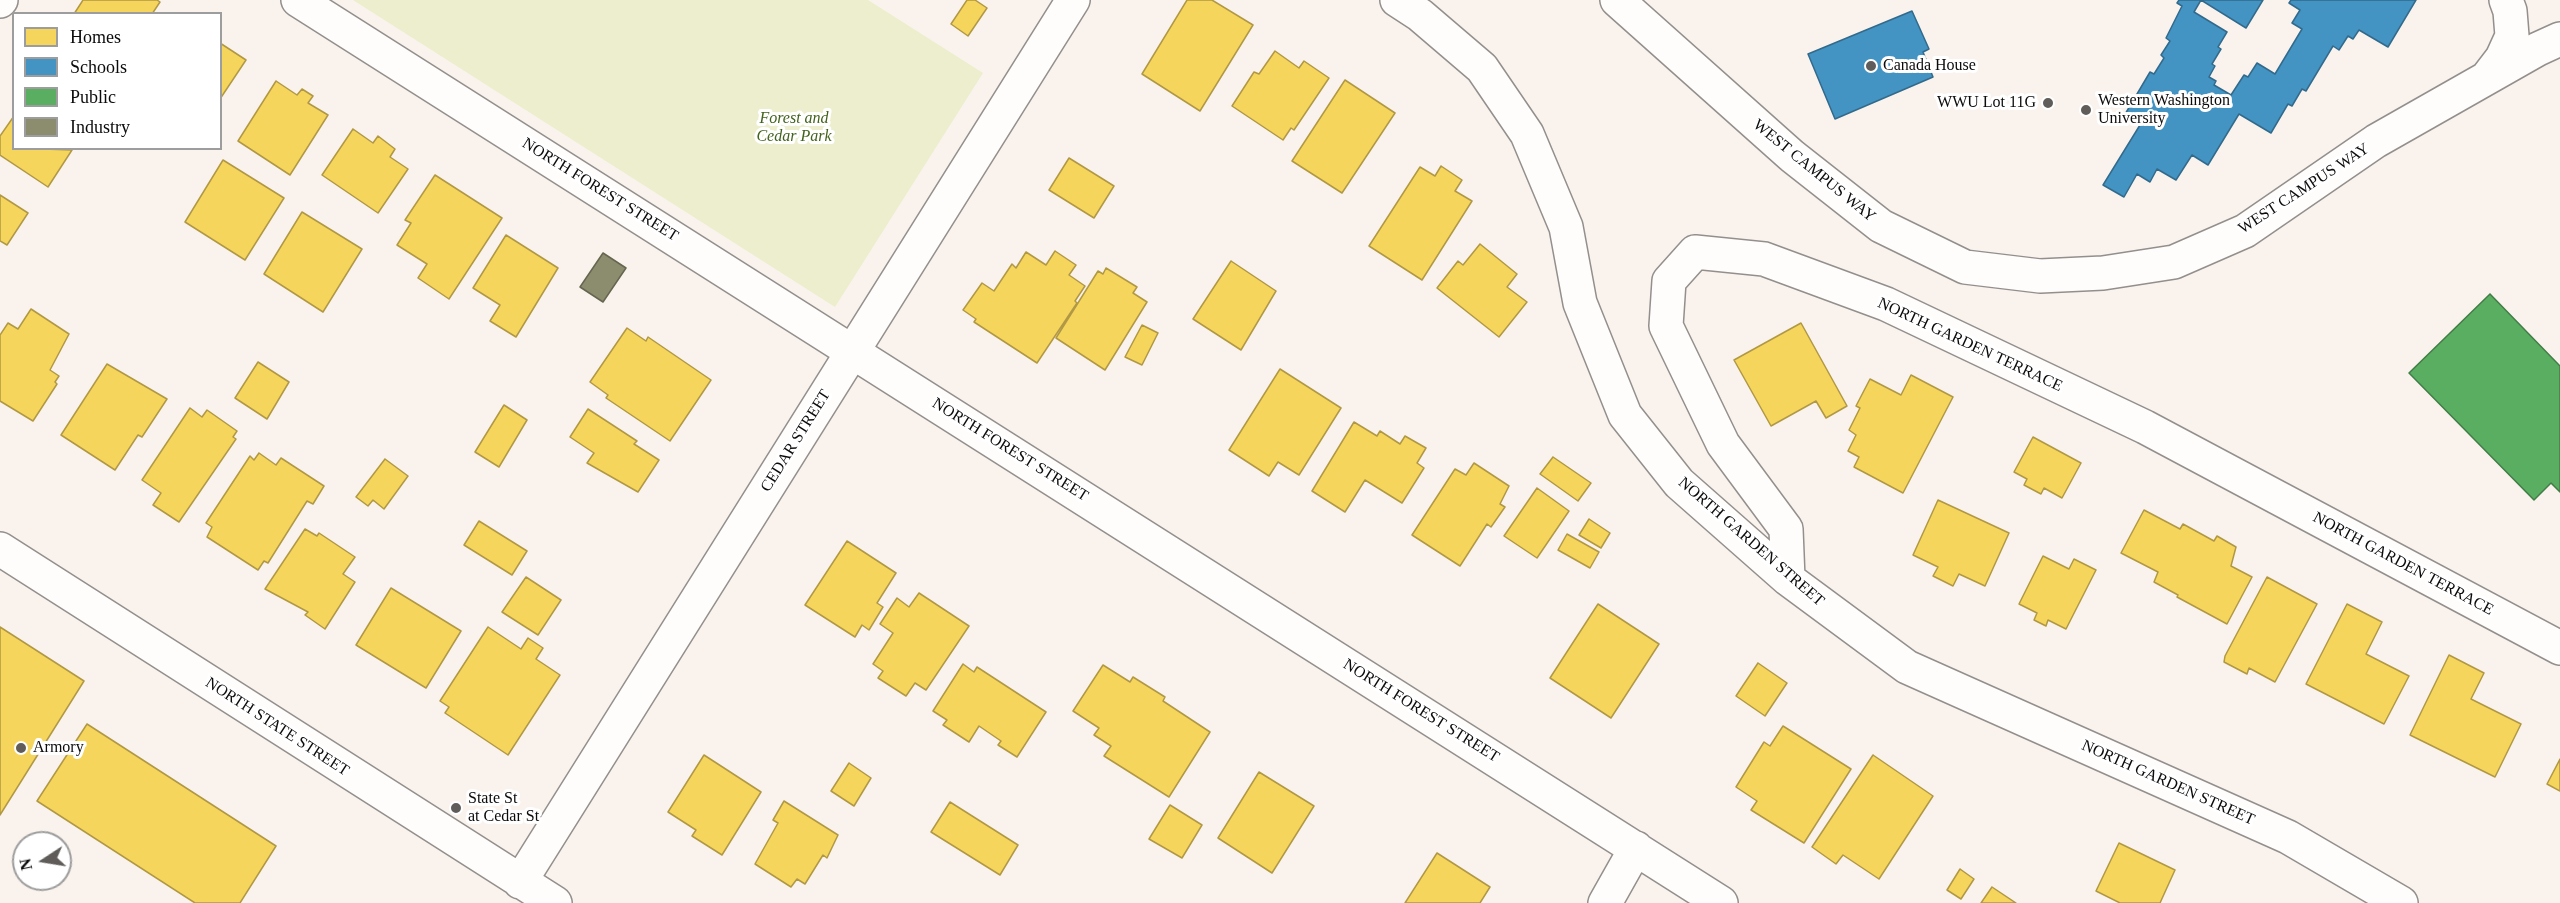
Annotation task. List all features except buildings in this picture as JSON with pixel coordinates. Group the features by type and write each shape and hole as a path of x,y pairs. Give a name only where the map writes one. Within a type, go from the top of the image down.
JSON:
{"street":[{"name":"NORTH FOREST STREET","path":"298,0 853,350 1721,903"},
{"name":"CEDAR STREET","path":"520,882 1073,0"},
{"name":"WEST CAMPUS WAY","path":"1617,0 1792,156 1881,226 1965,267 2040,276 2103,273 2174,262 2245,231 2376,141 2560,39"},
{"path":"2486,78 2502,58 2512,36 2510,11 2506,0"},
{"name":"NORTH GARDEN STREET","path":"1409,5 1482,68 1527,134 1566,227 1580,303 1625,415 1679,483 1788,579 1907,667 2288,837 2401,903"},
{"name":"NORTH GARDEN TERRACE","path":"1788,579 1786,529 1723,444 1666,326 1669,281 1695,252 1764,259 1886,304 2145,427 2560,648"},
{"name":"NORTH STATE STREET","path":"0,549 555,903"},
{"path":"1605,903 1636,848"}],"green space":[{"name":"Forest and Cedar Park","path":"353,0 868,0 983,73 835,307"}],"place":[{"name":"Canada House","path":"1871,66"},
{"name":"WWU Lot 11G","path":"2048,103"},
{"name":"Western Washington University","path":"2086,110"},
{"name":"Armory","path":"21,748"},
{"name":"State St at Cedar St","path":"456,808"}]}
